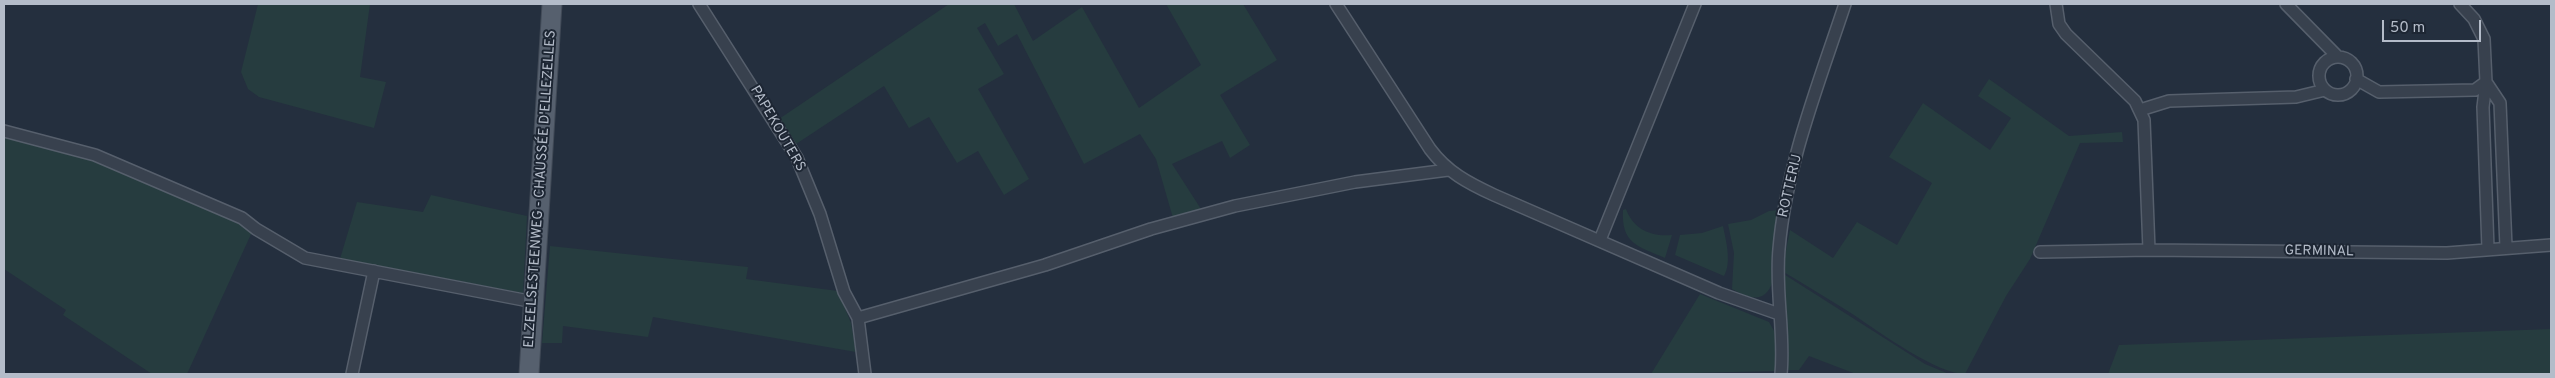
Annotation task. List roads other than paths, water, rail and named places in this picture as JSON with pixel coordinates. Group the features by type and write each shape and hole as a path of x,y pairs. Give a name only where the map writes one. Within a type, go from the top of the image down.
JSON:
{"main road":[{"name":"ELZEELSESTEENWEG - CHAUSSÉE D'ELLEZELLES","path":"529,374 552,4"}],"street":[{"name":"PAPEKOUTERS","path":"699,4 797,158 820,214 844,292 858,318"},
{"path":"1336,4 1430,149 1448,170 1494,196 1600,240 1719,293 1779,314"},
{"path":"1600,240 1695,4"},
{"name":"ROTTERIJ","path":"1781,374 1783,356 1779,314 1778,250 1786,200 1802,137 1845,4"},
{"path":"2056,4 2059,24 2066,34 2135,101 2144,120 2149,250"},
{"path":"2286,4 2337,56 2351,62 2355,68 2356,78 2352,89 2346,94 2331,94 2325,90 2318,77 2319,69 2329,58 2337,56"},
{"path":"2460,4 2474,19 2484,39 2488,248"},
{"path":"2356,78 2379,92 2475,90 2486,82"},
{"path":"2486,82 2500,103 2506,247"},
{"path":"2140,110 2169,101 2296,96 2325,90"},
{"path":"4,131 95,155 252,225 305,258 534,302"},
{"path":"865,374 858,318 1045,265 1151,229 1235,206 1355,182 1448,170"},
{"name":"GERMINAL","path":"2040,252 2149,250 2447,253 2474,252 2488,248 2551,245"},
{"path":"352,374 374,271"}]}
